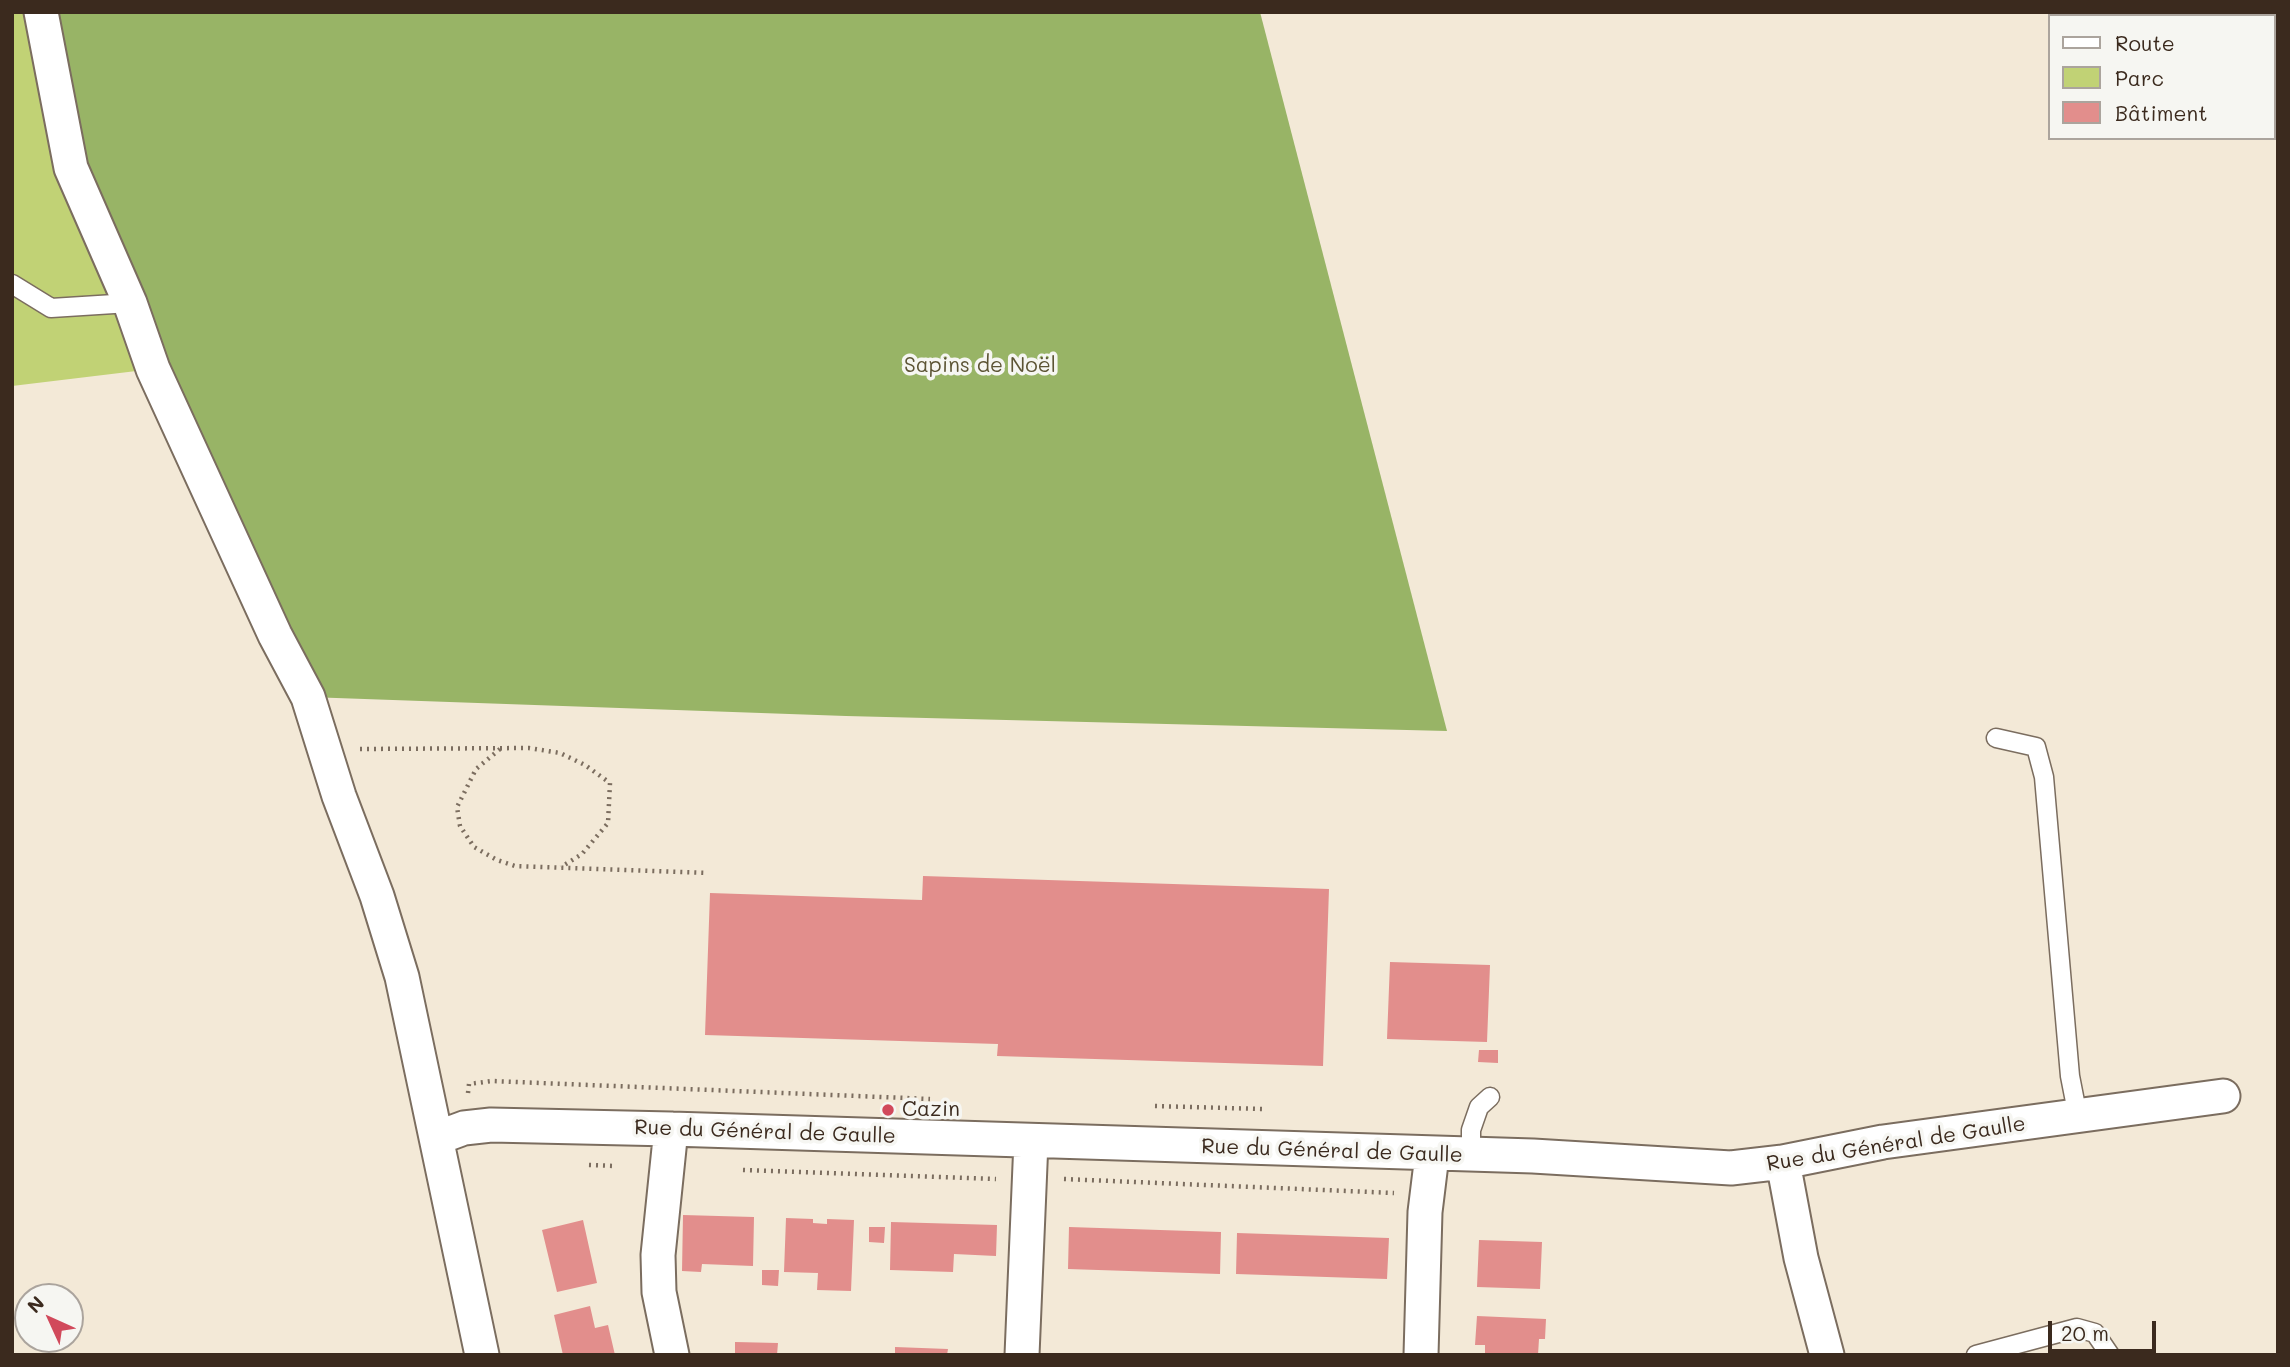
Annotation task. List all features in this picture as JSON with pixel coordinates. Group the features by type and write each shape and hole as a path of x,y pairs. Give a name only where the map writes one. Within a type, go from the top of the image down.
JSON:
{"street":[{"path":"41,12 71,168 130,303 159,381 275,635 308,698 402,977 482,1355"},
{"name":"Rue du Général de Gaulle","path":"438,1138 464,1128 491,1125 671,1129 1642,1160 1731,1168 1783,1162 1883,1142 2223,1096"},
{"path":"671,1129 658,1255 659,1292 672,1355"},
{"path":"1022,1355 1031,1141"},
{"path":"1422,1355 1428,1191 1432,1155"},
{"path":"1783,1162 1801,1258 1827,1355"}],"lane":[{"path":"12,284 51,309 130,303"},
{"path":"1996,738 2036,747 2045,778 2070,1076 2078,1117"},
{"path":"1471,1155 1471,1130 1479,1107 1490,1097"},
{"path":"1976,1355 2077,1328 2095,1333 2110,1355"}],"path":[{"path":"324,749 529,748 560,753 585,765 610,783 608,823 582,854 561,867"},
{"path":"500,749 476,769 457,807 460,826 474,846 496,860 515,866 706,873"},
{"path":"469,1084 492,1081 931,1099"},
{"path":"1143,1106 1270,1110"},
{"path":"1053,1178 1428,1191"}],"green space":[{"path":"12,12 41,12 153,369 12,386"},
{"name":"Sapins de Noël","path":"41,12 1260,12 1447,731 846,716 308,697 71,168"}],"building":[{"path":"923,876 1329,889 1323,1066 997,1056 998,1044 705,1035 710,893 922,900"},
{"path":"1390,962 1490,965 1487,1042 1387,1039"},
{"path":"1479,1050 1498,1050 1498,1063 1478,1062"},
{"path":"683,1215 754,1217 753,1266 702,1264 701,1272 682,1271"},
{"path":"786,1218 813,1219 813,1223 827,1224 827,1219 854,1220 851,1291 817,1290 818,1273 784,1272"},
{"path":"583,1220 597,1283 557,1292 542,1230"},
{"path":"891,1222 997,1225 996,1256 954,1254 953,1272 890,1270"},
{"path":"869,1227 885,1227 884,1243 869,1242"},
{"path":"1069,1227 1221,1232 1220,1274 1068,1269"},
{"path":"1237,1233 1389,1238 1387,1279 1236,1274"},
{"path":"1479,1240 1542,1242 1540,1289 1477,1287"},
{"path":"762,1270 779,1270 778,1286 762,1285"},
{"path":"590,1306 595,1328 608,1325 615,1355 563,1355 554,1315"},
{"path":"1477,1316 1546,1319 1545,1339 1539,1339 1538,1355 1485,1355 1485,1345 1475,1345"},
{"path":"735,1342 778,1343 777,1355 735,1355"},
{"path":"895,1347 948,1349 947,1355 895,1355"}],"place":[{"name":"Cazin","path":"888,1110"}]}
